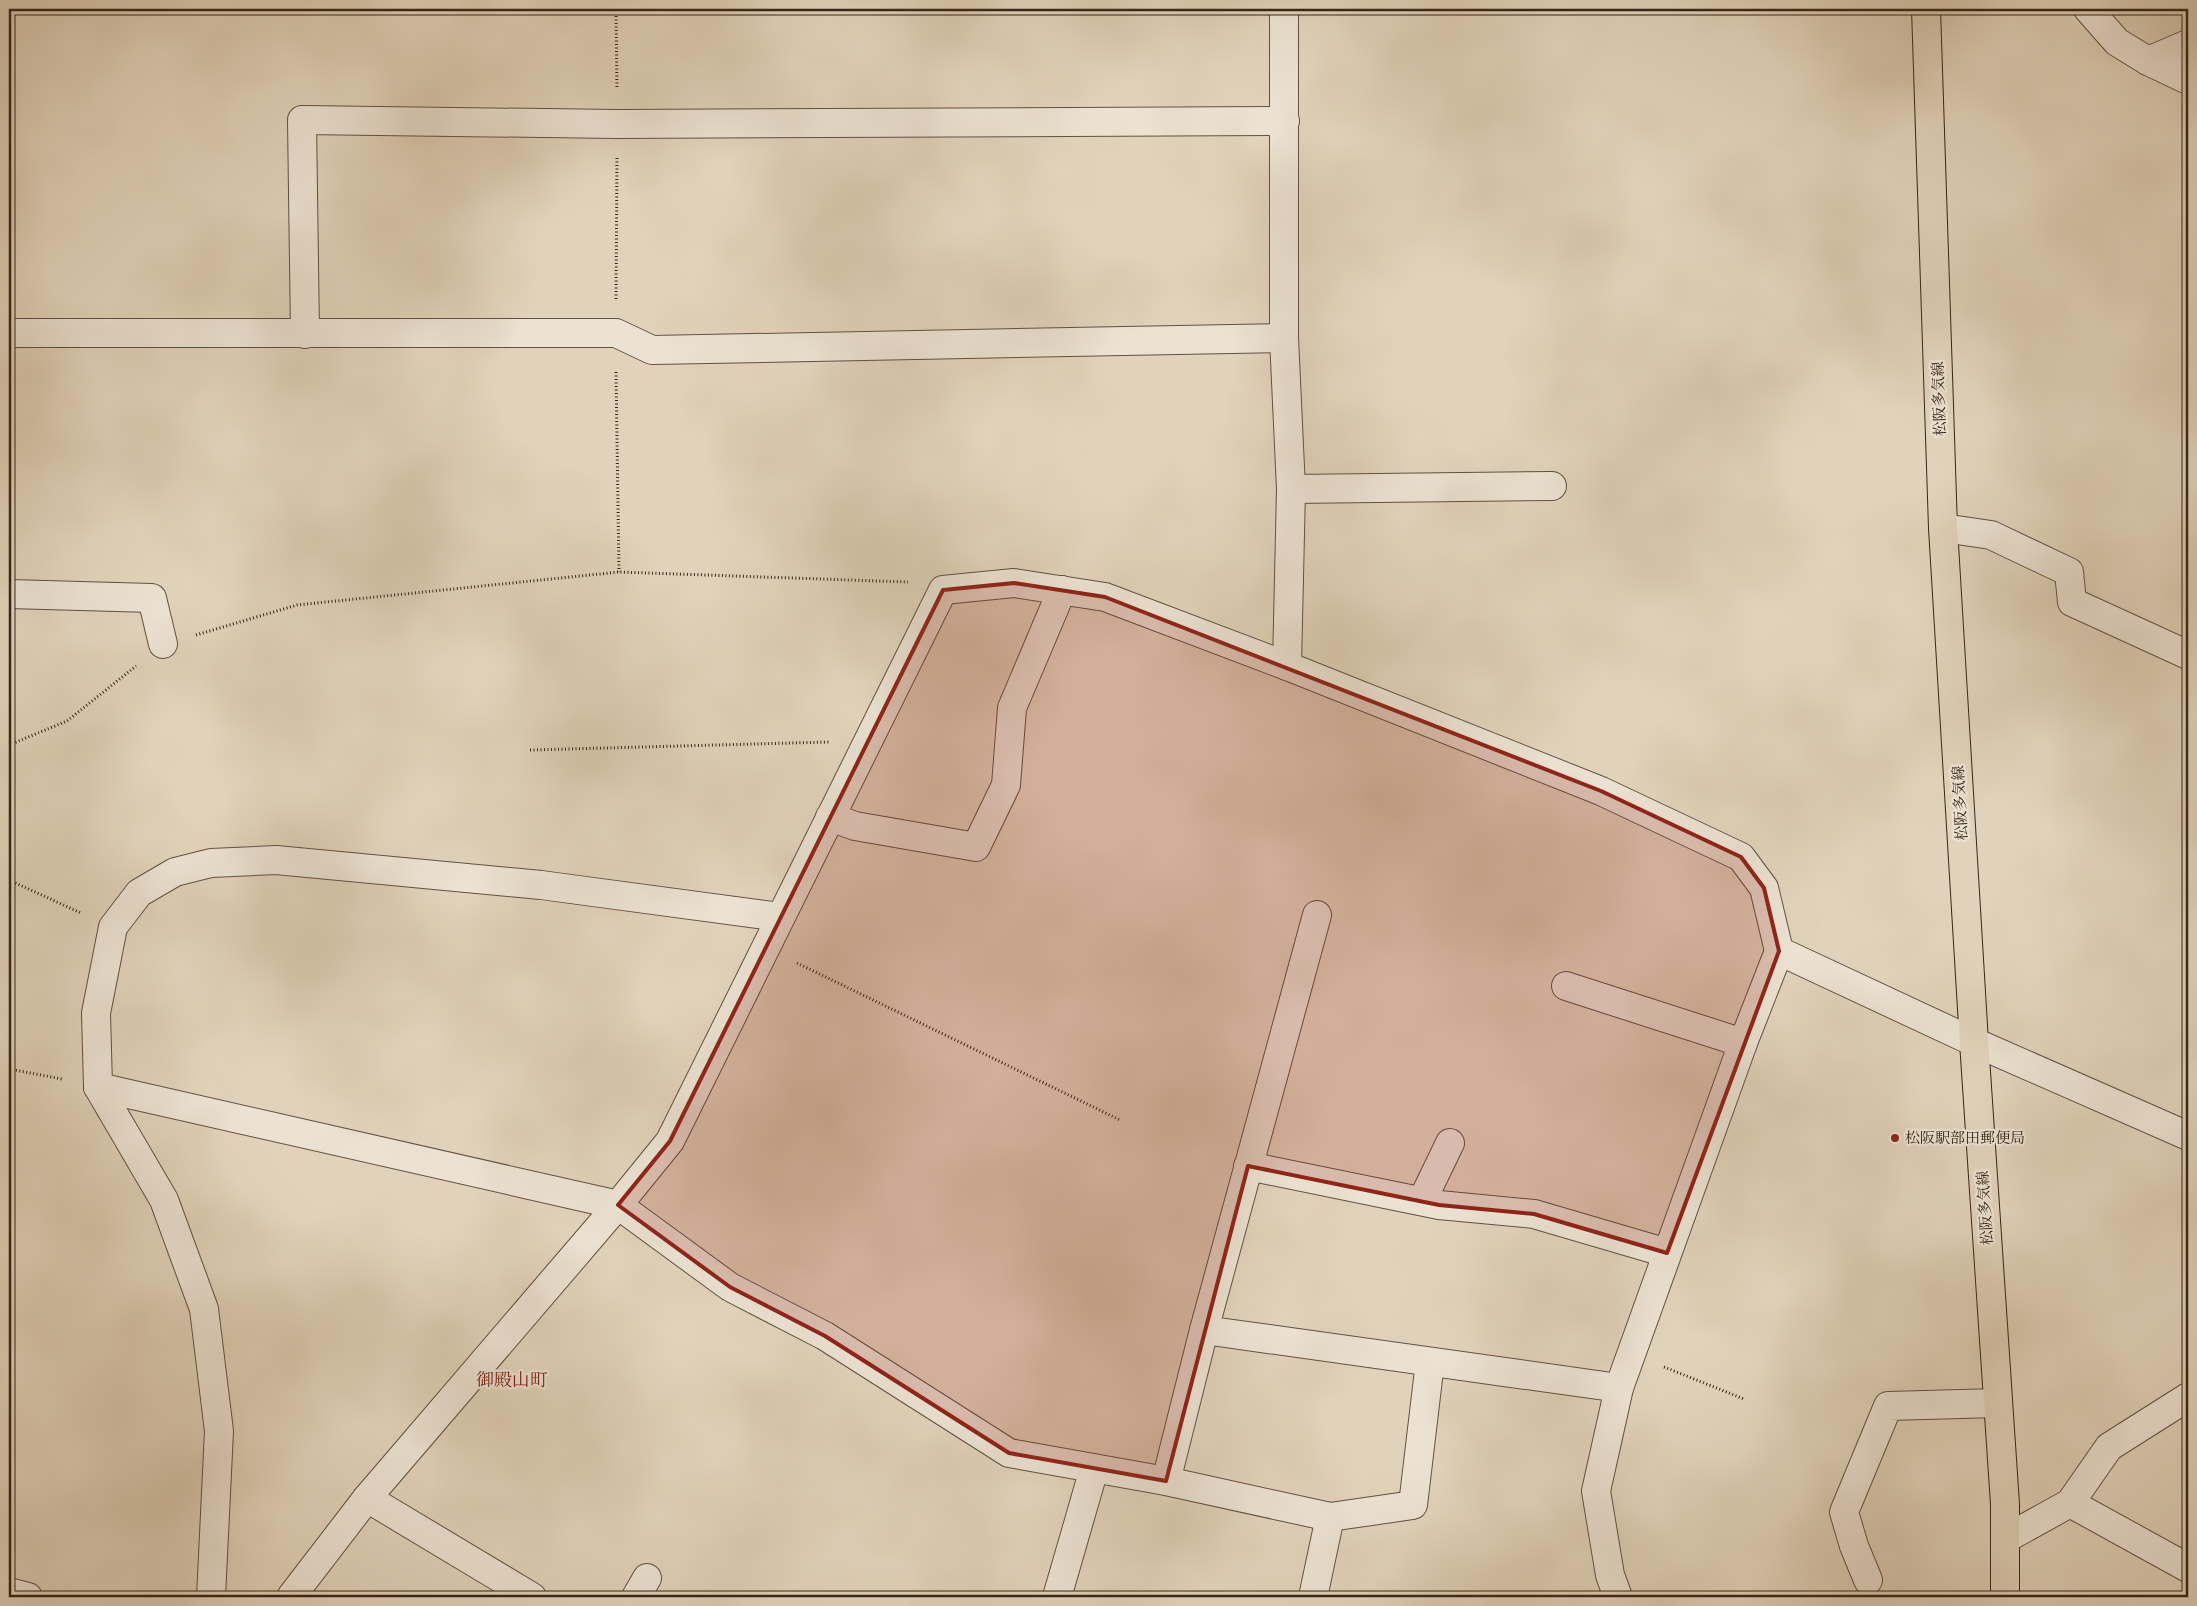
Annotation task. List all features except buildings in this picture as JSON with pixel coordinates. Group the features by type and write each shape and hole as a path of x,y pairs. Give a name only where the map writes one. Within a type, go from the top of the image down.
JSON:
{"main road":[{"name":"松阪多気線","path":"1926,9 1943,528 1998,1403 2005,1539 2005,1597"}],"street":[{"path":"1284,9 1284,338 1291,489 1286,666"},
{"path":"2088,9 2117,42 2148,61 2188,80"},
{"path":"2148,61 2188,44"},
{"path":"305,334 302,120 617,124 1285,120"},
{"path":"9,333 616,334 652,350 1284,338"},
{"path":"1291,489 1552,486"},
{"path":"1943,528 1991,535 2069,572 2072,602 2188,655"},
{"path":"291,1597 367,1498 618,1205 670,1141 943,590 1014,583 1105,597 1286,666 1601,791 1741,857 1764,888 1779,951 1743,1043 1619,1388 1596,1491 1610,1574 1618,1597"},
{"path":"830,817 855,826 976,847 1006,785 1012,708 1062,590"},
{"path":"9,594 152,598 164,644"},
{"path":"212,1597 219,1431 204,1309 164,1200 98,1087 96,1013 113,927 139,894 175,872 210,863 276,860 541,886 780,917"},
{"path":"1166,1481 1204,1330 1317,915"},
{"path":"1779,951 1974,1042 2188,1136"},
{"path":"1566,986 1743,1043"},
{"path":"98,1087 618,1205 730,1287 825,1336 1009,1453 1166,1481 1330,1517 1413,1505 1430,1362"},
{"path":"1422,1201 1450,1143"},
{"path":"1248,1166 1439,1205 1534,1214 1667,1253"},
{"path":"1204,1330 1619,1388"},
{"path":"2005,1539 2070,1502 2109,1447 2188,1397"},
{"path":"1868,1580 1854,1546 1844,1512 1888,1406 1998,1403"},
{"path":"1057,1597 1094,1469"},
{"path":"367,1498 532,1597"},
{"path":"2070,1502 2188,1568"},
{"path":"1313,1597 1330,1517"},
{"path":"9,1592 28,1597"}],"path":[{"path":"616,9 616,334 619,572"},
{"path":"9,745 67,722 164,644 297,605 619,572 902,581 943,590"},
{"path":"530,750 868,741"},
{"path":"9,880 113,927"},
{"path":"765,947 1120,1120"},
{"path":"9,1069 98,1087"},
{"path":"1631,1353 1744,1399"}],"highlighted area":[{"path":"1014,583 1105,597 1601,791 1741,857 1764,888 1779,951 1667,1253 1534,1214 1439,1205 1248,1166 1166,1481 1009,1453 825,1336 730,1287 618,1205 670,1141 943,590"}],"place":[{"name":"松阪駅部田郵便局","path":"1895,1138"}],"district":[{"name":"御殿山町","path":"512,1380"}]}
